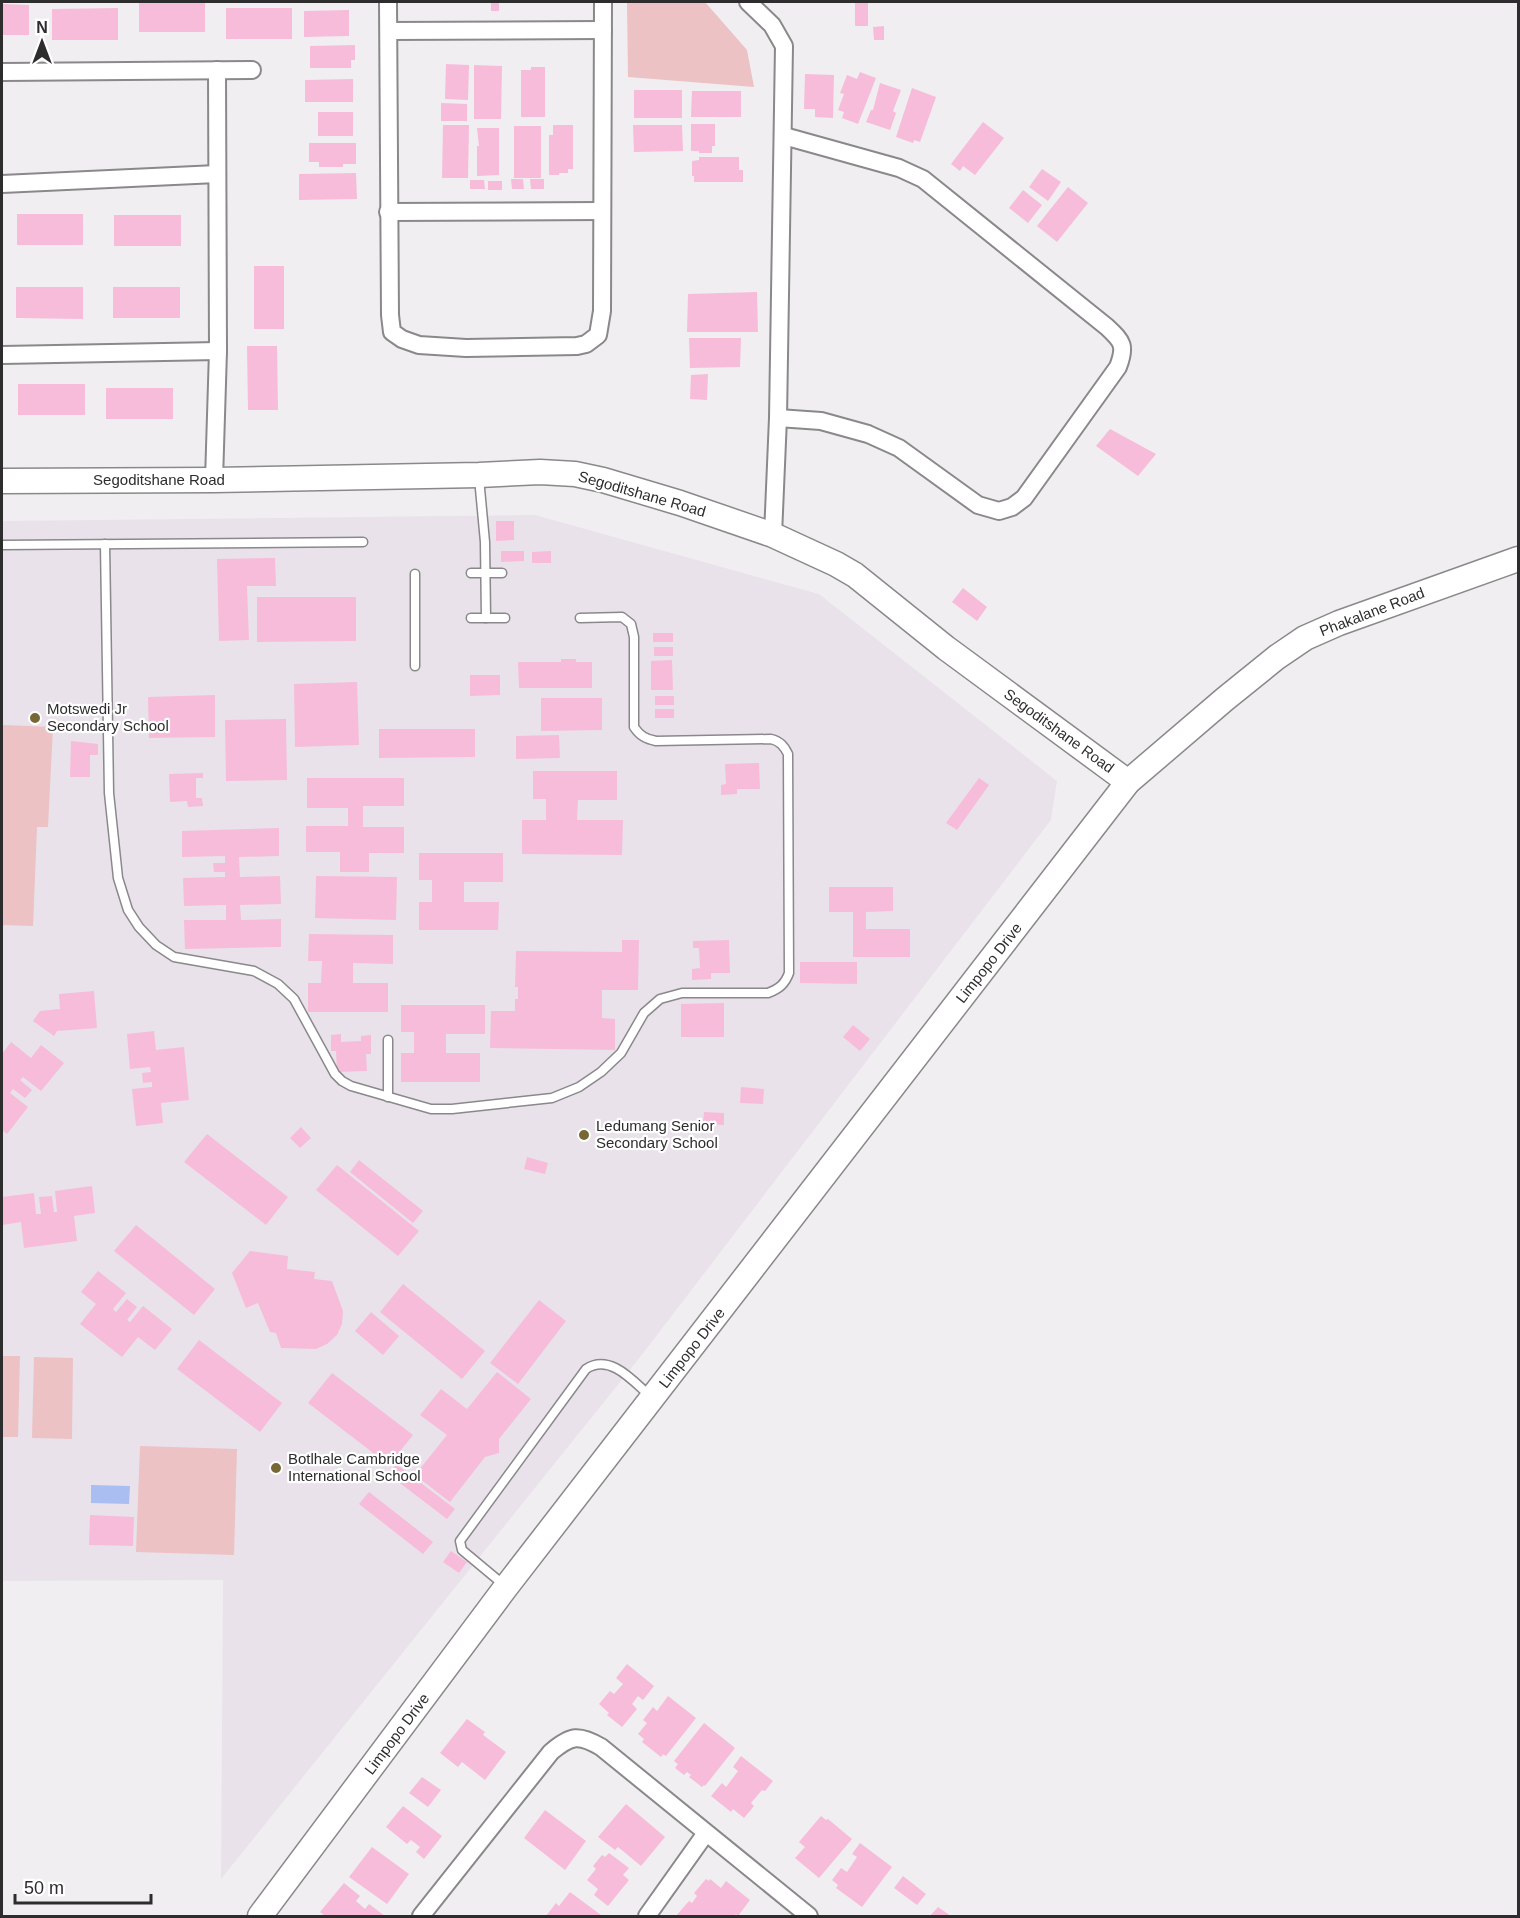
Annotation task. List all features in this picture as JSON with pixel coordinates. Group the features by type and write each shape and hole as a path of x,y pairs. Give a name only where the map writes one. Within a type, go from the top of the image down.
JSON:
{"street":[{"path":"388,2 388,212 392,332 402,339 419,345 466,348 577,346 592,340 598,334 602,311 603,2"},
{"path":"748,2 772,25 784,46 778,418 773,536"},
{"path":"389,31 603,30"},
{"path":"214,480 218,351 218,70"},
{"path":"2,72 252,70"},
{"path":"778,418 821,421 868,434 899,448 978,505 999,511 1012,507 1024,498 1119,368 1124,353 1119,338 1107,327 923,179 899,168 784,136"},
{"path":"2,184 217,174"},
{"path":"388,212 602,211"},
{"path":"2,355 218,351"},
{"name":"Segoditshane Road","path":"2,481 214,480 479,475 540,471 575,474 680,503 773,536 836,564 855,575 946,648 1128,782"},
{"name":"Phakalane Road","path":"1128,782 1233,692 1305,638 1339,623 1518,559"},
{"name":"Limpopo Drive","path":"260,1917 507,1587 1128,782"},
{"path":"422,1917 551,1752 563,1742 574,1737 588,1739 601,1747 809,1917"},
{"path":"647,1917 706,1833"}],"lane":[{"path":"479,475 485,542 486,618"},
{"path":"2,545 363,542"},
{"path":"105,544 109,793 118,878 128,910 144,933 156,945 174,957 254,971 278,984 294,999 342,1081 351,1086 431,1109 452,1109 552,1098 579,1087 601,1072 621,1053 644,1013 660,999 682,993 768,993 778,989 786,981 789,973 788,754 786,748 771,739 656,741 638,734 634,727 634,637 631,624 622,617 580,618"},
{"path":"471,573 502,573"},
{"path":"415,574 416,666"},
{"path":"471,618 505,618"},
{"path":"388,1040 388,1097"},
{"path":"507,1587 462,1550 460,1541 586,1369 601,1364 616,1368 653,1398"}],"shaded area":[{"path":"627,2 705,2 747,50 754,87 628,77"},
{"name":"Ledumang Senior Secondary School","path":"535,515 819,594 1057,781 1051,820 641,1356 221,1879 223,1580 2,1581 2,521"},
{"path":"3,725 53,727 48,827 37,827 33,926 2,925"},
{"path":"2,1356 20,1356 18,1437 2,1437"},
{"path":"34,1357 73,1358 72,1439 32,1438"},
{"path":"140,1446 237,1449 234,1555 136,1552"}],"water":[{"path":"91,1485 130,1486 129,1504 91,1503"}],"building":[{"path":"139,2 205,2 205,32 139,32"},
{"path":"491,2 499,2 499,11 491,11"},
{"path":"855,2 868,2 868,26 855,26"},
{"path":"2,4 29,5 29,35 2,35"},
{"path":"118,8 118,40 52,40 52,9"},
{"path":"226,8 292,8 292,39 226,39"},
{"path":"349,10 349,36 304,37 304,11"},
{"path":"884,26 884,40 874,40 873,27"},
{"path":"355,45 355,60 351,60 351,68 310,68 310,46"},
{"path":"446,64 469,65 468,100 445,99"},
{"path":"474,65 502,66 501,119 474,119"},
{"path":"531,67 545,67 545,117 521,117 521,70 531,70"},
{"path":"860,72 876,78 858,124 842,118 844,112 838,110 844,94 840,93 847,75 857,79"},
{"path":"805,74 834,75 833,118 815,117 815,109 804,109"},
{"path":"353,79 353,102 305,102 305,80"},
{"path":"880,83 901,90 893,111 896,113 890,130 866,122 873,110"},
{"path":"912,88 936,97 920,142 914,140 913,143 896,137"},
{"path":"634,90 682,90 682,118 634,118"},
{"path":"692,91 741,91 741,117 691,117"},
{"path":"441,103 467,104 467,121 441,121"},
{"path":"318,112 353,112 353,136 318,136"},
{"path":"983,122 1004,138 975,175 963,166 960,171 951,164"},
{"path":"691,124 715,124 715,146 712,146 712,153 691,151"},
{"path":"443,125 469,125 468,178 442,178"},
{"path":"553,125 573,125 573,169 568,169 568,173 559,173 559,175 549,175 549,135 553,135"},
{"path":"633,125 682,125 683,151 634,152"},
{"path":"514,126 541,126 541,178 514,178"},
{"path":"477,128 499,128 499,175 477,176 477,146 479,146"},
{"path":"309,143 356,143 356,164 343,164 343,167 319,167 319,162 309,162"},
{"path":"699,157 739,157 739,170 743,170 743,182 694,182 692,161 699,160"},
{"path":"1042,169 1061,182 1048,201 1029,187"},
{"path":"356,173 357,199 299,200 299,174"},
{"path":"511,179 523,179 524,189 512,189"},
{"path":"530,179 544,179 544,189 531,189"},
{"path":"470,180 484,180 485,189 470,189"},
{"path":"488,181 502,181 502,190 488,190"},
{"path":"1068,187 1088,203 1057,242 1037,226"},
{"path":"1023,190 1042,205 1028,223 1009,208"},
{"path":"17,214 83,214 83,245 17,245"},
{"path":"114,215 181,215 181,246 114,246"},
{"path":"254,266 284,266 284,329 254,329"},
{"path":"16,287 83,287 83,319 16,318"},
{"path":"113,287 180,287 180,318 113,318"},
{"path":"757,292 758,332 687,332 688,294"},
{"path":"689,338 741,338 740,367 690,368"},
{"path":"247,346 277,346 278,410 248,410"},
{"path":"708,374 707,400 690,399 691,375"},
{"path":"18,384 85,384 85,415 18,415"},
{"path":"106,388 173,388 173,419 106,419"},
{"path":"1110,429 1156,454 1138,476 1096,446"},
{"path":"496,521 514,521 514,540 496,541"},
{"path":"501,551 524,551 524,561 501,562"},
{"path":"551,551 551,563 532,563 532,552"},
{"path":"275,558 276,586 247,586 249,640 219,641 217,559"},
{"path":"963,588 987,607 977,621 952,602"},
{"path":"257,597 356,597 356,641 257,642"},
{"path":"653,633 673,633 673,642 653,642"},
{"path":"654,647 673,647 673,656 654,656"},
{"path":"561,659 592,662 592,688 519,688 518,662 561,662"},
{"path":"672,660 673,690 651,690 651,661"},
{"path":"470,675 500,675 500,695 470,696"},
{"path":"357,682 359,745 295,747 294,684"},
{"path":"215,695 215,737 149,738 148,697"},
{"path":"655,696 674,696 674,705 655,705"},
{"path":"541,698 602,698 602,730 541,731"},
{"path":"655,709 674,709 674,718 655,718"},
{"path":"286,719 287,780 226,781 225,720"},
{"path":"379,729 475,729 475,757 379,758"},
{"path":"559,735 560,758 516,759 516,736"},
{"path":"71,741 98,744 98,755 90,755 90,777 70,777"},
{"path":"759,763 760,789 737,789 737,794 721,795 721,785 726,784 725,764"},
{"path":"533,771 617,771 617,800 578,800 577,820 623,820 622,855 522,854 522,820 546,820 546,799 533,799"},
{"path":"203,773 203,778 196,778 196,798 202,798 203,806 188,807 187,801 170,802 169,774"},
{"path":"307,778 404,778 404,806 363,806 363,827 404,827 404,853 369,853 369,872 340,872 340,852 306,852 306,826 348,826 348,808 307,808"},
{"path":"979,778 989,785 957,830 946,823"},
{"path":"279,828 279,856 239,857 240,877 280,876 281,904 240,905 241,920 281,919 281,947 185,949 184,920 226,920 226,905 184,906 183,878 225,877 225,872 214,872 213,863 225,863 225,856 182,857 182,831"},
{"path":"419,853 503,853 503,882 464,882 464,902 499,902 498,930 419,930 419,902 432,902 432,880 419,880"},
{"path":"316,876 397,877 396,920 315,918"},
{"path":"829,887 893,887 893,911 866,912 866,929 910,929 910,957 853,957 853,912 829,912"},
{"path":"309,934 393,935 393,964 353,963 353,983 388,983 388,1012 308,1012 308,983 321,983 322,961 308,961"},
{"path":"622,940 639,940 638,990 602,990 602,1018 615,1019 615,1050 490,1048 491,1011 515,1011 515,999 518,999 518,987 515,987 516,951 622,952"},
{"path":"729,940 730,973 711,973 711,979 692,980 692,969 700,968 699,948 693,948 693,941"},
{"path":"800,962 857,962 857,984 800,983"},
{"path":"94,991 97,1028 57,1031 54,1036 33,1021 40,1011 60,1009 59,994"},
{"path":"724,1003 724,1037 681,1037 681,1004"},
{"path":"401,1005 485,1005 485,1034 446,1034 446,1053 480,1053 480,1082 401,1082 401,1053 414,1053 414,1032 401,1032"},
{"path":"853,1025 870,1039 860,1051 843,1037"},
{"path":"154,1031 156,1050 184,1047 189,1100 161,1103 163,1123 136,1126 132,1089 152,1087 152,1082 143,1083 142,1073 151,1072 150,1067 130,1069 127,1034"},
{"path":"341,1034 341,1042 361,1041 361,1036 371,1035 371,1054 366,1054 367,1071 337,1072 336,1051 331,1051 331,1035"},
{"path":"11,1042 31,1058 41,1045 64,1063 41,1091 23,1077 20,1080 32,1090 25,1098 13,1089 10,1093 28,1107 7,1134 2,1130 2,1054"},
{"path":"741,1087 764,1089 763,1104 740,1103"},
{"path":"704,1112 724,1113 724,1125 703,1124"},
{"path":"301,1127 311,1138 300,1148 290,1138"},
{"path":"207,1134 288,1197 266,1225 184,1162"},
{"path":"527,1157 548,1163 545,1174 524,1169"},
{"path":"359,1160 423,1211 413,1223 350,1172"},
{"path":"337,1165 419,1231 398,1256 316,1190"},
{"path":"92,1186 95,1213 74,1216 77,1241 24,1248 21,1222 2,1225 2,1197 34,1193 36,1214 41,1214 39,1197 52,1196 54,1212 57,1212 55,1191"},
{"path":"136,1225 215,1289 194,1315 114,1251"},
{"path":"250,1251 288,1256 287,1269 315,1272 314,1279 332,1281 343,1311 342,1324 337,1335 327,1344 316,1349 281,1348 276,1333 270,1332 258,1303 246,1308 232,1273"},
{"path":"98,1271 126,1293 113,1309 116,1312 127,1299 137,1307 127,1320 130,1322 143,1306 172,1329 155,1350 138,1337 122,1357 80,1324 96,1304 81,1292"},
{"path":"403,1284 485,1351 462,1379 380,1312"},
{"path":"539,1300 566,1321 518,1384 490,1363"},
{"path":"371,1312 399,1336 383,1355 355,1331"},
{"path":"199,1340 282,1403 260,1432 177,1369"},
{"path":"497,1372 531,1399 499,1439 499,1453 485,1457 450,1502 415,1475 447,1435 420,1415 441,1389 467,1409"},
{"path":"332,1373 413,1435 389,1465 308,1403"},
{"path":"396,1464 455,1509 447,1519 388,1474"},
{"path":"369,1492 433,1542 423,1554 359,1504"},
{"path":"90,1515 134,1517 133,1546 89,1545"},
{"path":"451,1551 467,1562 459,1573 443,1562"},
{"path":"627,1664 654,1686 643,1700 638,1696 632,1704 637,1709 622,1727 607,1715 609,1713 599,1704 610,1691 614,1694 623,1684 616,1678"},
{"path":"668,1696 696,1718 666,1756 663,1754 661,1757 642,1742 644,1739 638,1734 647,1723 643,1720 653,1707 657,1711"},
{"path":"467,1719 485,1732 483,1735 506,1752 485,1780 462,1762 458,1767 440,1753"},
{"path":"704,1723 735,1748 702,1787 689,1777 691,1775 687,1772 684,1775 675,1768 678,1764 674,1761"},
{"path":"741,1756 773,1781 751,1803 754,1806 744,1818 733,1809 731,1812 711,1796 722,1783 726,1787 738,1771 733,1767"},
{"path":"422,1777 441,1790 428,1807 409,1793"},
{"path":"626,1804 665,1837 641,1866 618,1847 615,1850 598,1837"},
{"path":"403,1806 442,1836 424,1859 416,1852 420,1847 411,1840 407,1844 386,1827"},
{"path":"545,1810 586,1841 565,1870 524,1838"},
{"path":"821,1816 852,1839 819,1878 795,1858 805,1847 799,1842"},
{"path":"860,1843 892,1867 862,1907 836,1888 838,1885 832,1880 841,1868 847,1872 857,1857 852,1854"},
{"path":"372,1847 409,1874 387,1904 349,1877"},
{"path":"609,1853 629,1868 623,1875 629,1880 608,1906 594,1895 598,1889 587,1880 596,1869 593,1866 602,1855 605,1857"},
{"path":"903,1876 926,1894 917,1905 894,1888"},
{"path":"706,1879 709,1881 710,1879 721,1888 726,1881 750,1900 738,1916 736,1914 734,1916 676,1916 689,1901 692,1903 697,1896 694,1893"},
{"path":"344,1883 360,1896 356,1901 365,1909 369,1904 385,1916 325,1916 320,1912"},
{"path":"570,1892 601,1915 546,1916 556,1903 559,1906"},
{"path":"938,1907 951,1916 930,1916"}],"place":[{"name":"Motswedi Jr Secondary School","path":"35,718"},
{"name":"Ledumang Senior Secondary School","path":"584,1135"},
{"name":"Botlhale Cambridge International School","path":"276,1468"}]}
